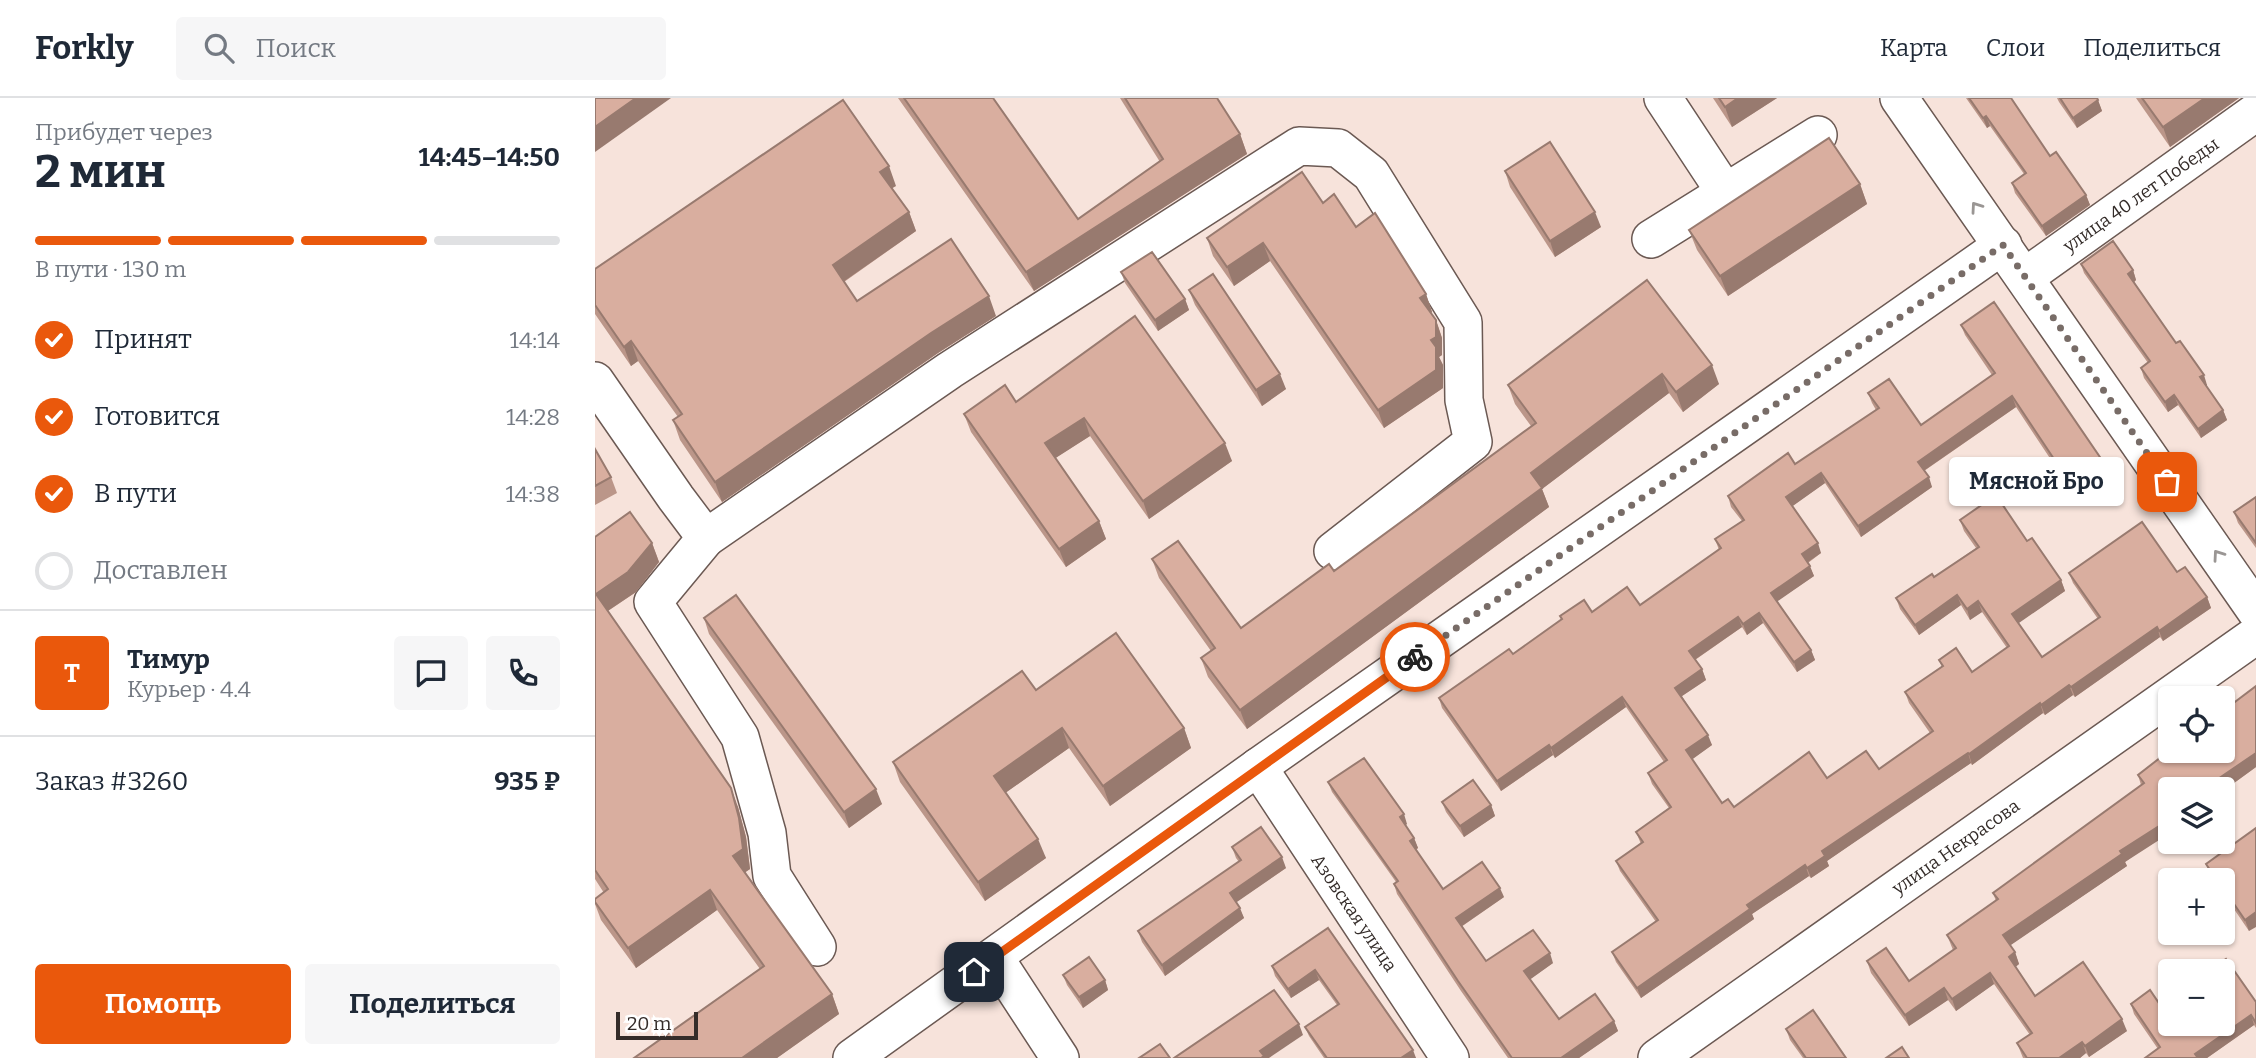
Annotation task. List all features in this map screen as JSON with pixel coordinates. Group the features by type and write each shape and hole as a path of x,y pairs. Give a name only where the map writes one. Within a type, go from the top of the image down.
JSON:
{"street":[{"path":"1663,98 1725,192"},
{"path":"1899,98 2253,599"},
{"name":"улица 40 лет Победы","path":"2025,277 2256,113"},
{"path":"1651,239 1818,135"},
{"path":"817,947 772,876 767,834 740,737 653,602 706,538 950,370 1299,146 1338,148 1371,174 1463,322 1464,400 1473,442 1333,551"},
{"path":"852,1058 1258,767 2003,245"},
{"path":"595,381 706,538"},
{"name":"улица Некрасова","path":"1657,1058 2256,635"},
{"name":"Азовская улица","path":"1258,767 1450,1058"},
{"path":"994,957 1060,1058"}],"building":[{"path":"595,98 636,98 595,127"},
{"path":"904,98 993,98 1078,219 1163,159 1125,98 1217,98 1240,134 1026,272"},
{"path":"1719,98 1738,98 1725,107"},
{"path":"1969,98 2011,98 2050,156 2056,152 2086,195 2042,226 2012,183 2026,173 1986,116 1983,118"},
{"path":"2060,98 2097,98 2098,100 2073,118"},
{"path":"2142,98 2205,98 2163,127"},
{"path":"843,100 889,166 880,172 909,212 833,265 857,301 951,239 989,296 715,482 673,420 682,414 631,341 624,347 595,305 595,269"},
{"path":"1829,138 1860,184 1720,276 1689,230"},
{"path":"1550,142 1595,212 1550,241 1505,171"},
{"path":"1302,172 1323,203 1334,194 1356,227 1375,213 1426,294 1420,298 1436,320 1436,337 1431,340 1436,347 1436,370 1378,410 1263,243 1227,267 1207,238"},
{"path":"2113,241 2133,270 2128,274 2176,343 2180,341 2204,375 2200,377 2223,410 2198,429 2174,395 2165,402 2141,368 2150,361 2081,264"},
{"path":"1152,252 1185,299 1155,320 1121,272"},
{"path":"1213,274 1280,374 1256,390 1189,290"},
{"path":"1647,280 1712,365 1676,392 1662,374 1531,473 1542,488 1240,710 1201,658 1215,648 1152,559 1178,541 1241,628 1329,564 1334,571 1536,423 1508,385"},
{"path":"1994,302 2104,463 2072,486 2012,396 1918,462 1929,477 1858,526 1821,473 1786,497 1818,543 1802,554 1810,566 1771,593 1811,650 1794,662 1759,613 1743,624 1738,617 1689,651 1702,669 1675,688 1708,735 1686,750 1722,803 1728,799 1734,807 1809,752 1827,778 1866,751 1879,769 1933,731 1905,692 1943,666 1939,660 1956,648 1972,672 2009,646 1978,601 1967,609 1957,595 1915,625 1896,598 1979,547 1960,520 1996,495 2027,541 2032,538 2061,580 2012,614 2042,657 2100,617 2069,573 2142,522 2177,572 2185,567 2207,597 2159,631 2157,627 2071,687 2069,685 2041,705 2040,703 1969,754 1822,851 1825,856 1807,868 1805,865 1747,905 1750,909 1637,988 1612,952 1658,920 1616,861 1643,842 1636,832 1671,807 1648,773 1667,760 1622,697 1551,748 1549,745 1497,781 1439,698 1509,649 1513,654 1584,600 1592,612 1627,587 1640,605 1721,548 1715,539 1744,520 1728,496 1788,453 1795,464 1879,408 1868,393 1889,379 1921,425 1995,373 1961,325"},
{"path":"1135,316 1225,443 1143,501 1084,418 1045,443 1099,521 1059,549 964,414 1005,385 1016,402"},
{"path":"595,449 611,477 595,486"},
{"path":"2256,497 2256,543 2234,512"},
{"path":"630,512 652,543 628,572 596,594 731,788 743,849 733,856 832,994 742,1058 634,1058 764,966 710,890 628,948 595,902 595,899 608,889 595,870 595,537"},
{"path":"736,595 876,789 844,812 704,618"},
{"path":"1116,633 1184,728 1103,786 1062,728 994,776 1038,839 978,882 893,762 1022,671 1036,690"},
{"path":"2256,686 2256,753 2221,777 2158,777 2158,827 2003,935 2015,952 2009,957 2035,996 2083,962 2122,1019 2085,1046 2082,1042 2059,1058 2027,1058 2017,1043 2032,1033 1990,973 1952,999 1944,988 1905,1015 1867,961 1886,948 1909,981 1956,948 1947,935 1998,899 1993,893 2144,783 2138,775 2158,759 2158,763 2235,763 2235,702"},
{"path":"1364,758 1404,814 1400,817 1414,838 1410,841 1443,889 1482,862 1500,888 1456,918 1486,961 1533,930 1550,953 1524,971 1559,1019 1595,994 1614,1021 1561,1058 1512,1058 1394,884 1398,881 1328,782"},
{"path":"1473,780 1491,805 1460,826 1442,802"},
{"path":"1261,827 1282,857 1230,893 1240,908 1162,965 1138,931 1241,860 1232,847"},
{"path":"2256,828 2256,912 2245,920 2235,905 2235,868 2209,868 2206,864 2220,854 2235,854 2235,843"},
{"path":"1328,928 1413,1050 1401,1058 1327,1058 1305,1027 1339,1004 1315,970 1288,989 1272,966"},
{"path":"1089,957 1105,980 1079,997 1063,975"},
{"path":"2235,972 2256,1002 2256,1023 2251,1015 2235,1026"},
{"path":"1274,990 1299,1024 1260,1051 1264,1056 1174,1058"},
{"path":"2150,990 2158,1002 2158,1036 2221,1036 2195,1054 2198,1058 2145,1058 2160,1047 2131,1004"},
{"path":"1813,1010 1846,1058 1806,1058 1786,1029"},
{"path":"1160,1044 1170,1058 1139,1058"},
{"path":"1902,1047 1909,1058 1886,1058"}],"way so far":[{"path":"1415,657 2003,245 2167,482"}],"place":[{"name":"Мясной Бро","path":"2167,482"}],"route":[{"path":"974,972 1415,657"}]}
